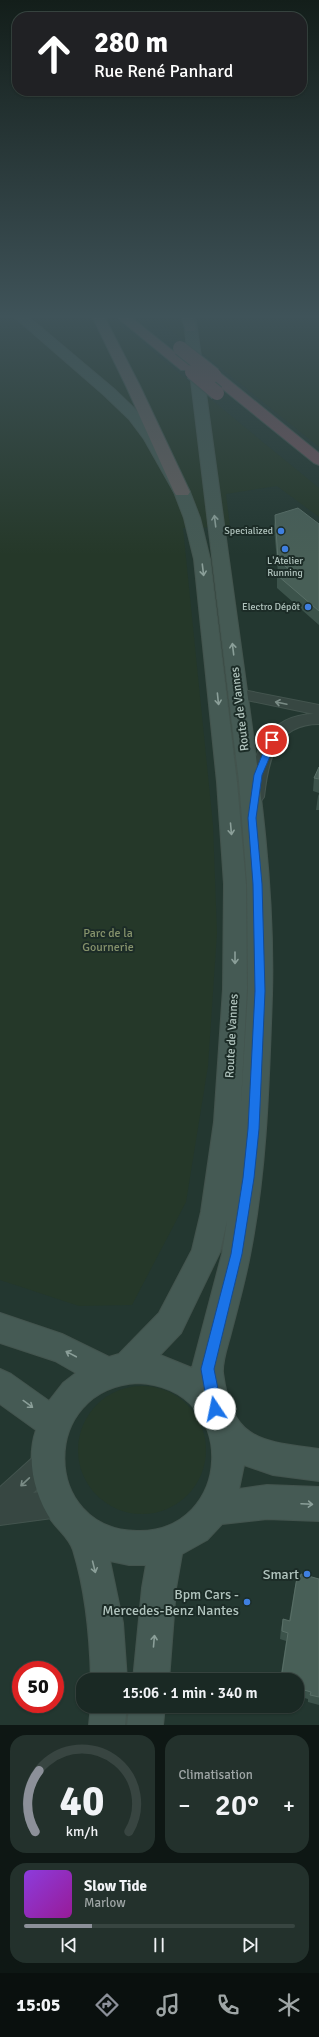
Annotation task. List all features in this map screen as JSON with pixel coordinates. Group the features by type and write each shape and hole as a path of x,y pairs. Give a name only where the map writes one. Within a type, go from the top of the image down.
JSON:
{"highway":[{"path":"137,394 182,492"},
{"path":"221,394 319,474"},
{"path":"223,394 319,460"}],"main road":[{"name":"Route de Vannes","path":"82,1530 70,1518 60,1503 52,1482 49,1460 55,1424 67,1402 85,1384 117,1369 170,1323 206,1252 215,1212 228,1114 235,989 235,884 233,844 202,559 192,518 182,492 151,438 134,416 112,394"},
{"name":"Route de Vannes","path":"167,1546 188,1534 205,1518 218,1498 226,1476 228,1453 207,1369 236,1254 248,1178 253,1129 260,991 258,884 238,694 211,394"},
{"path":"0,1328 117,1369 154,1366 178,1374 199,1389 219,1420 249,1451 273,1459 319,1465"},
{"path":"0,1385 55,1424"},
{"path":"211,1509 267,1502 319,1504"},
{"path":"82,1530 108,1545 115,1547 137,1551 167,1546 159,1588 152,1673"},
{"path":"82,1530 89,1545 100,1593 108,1646 109,1673"},
{"path":"107,1725 108,1713"},
{"path":"145,1725 146,1713"}],"street":[{"path":"238,694 319,710"},
{"path":"252,818 258,775 272,740 280,730 290,723 302,720 319,719"},
{"path":"0,1505 49,1460"},
{"path":"0,1511 60,1503"}],"green space":[{"name":"Parc de la Gournerie","path":"0,394 205,394 319,488 319,517 277,486 226,494 230,527 183,528 213,825 217,933 208,1066 186,1202 132,1305 79,1306 0,1280"},
{"path":"254,394 319,394 319,447"},
{"path":"142,1386 166,1391 187,1405 201,1426 206,1450 201,1474 187,1495 166,1509 142,1514 118,1509 97,1495 83,1474 78,1450 83,1426 97,1405 118,1391"}],"building":[{"path":"298,508 319,524 319,611 277,575 291,571 278,560 275,515"},
{"path":"319,767 319,779 314,778"},
{"path":"301,1574 319,1579 319,1697 310,1695 311,1692 304,1690 304,1673 282,1673 288,1633 282,1631 283,1619 290,1621 297,1577 300,1578"}],"place":[{"name":"Specialized","path":"281,531"},
{"name":"L'Atelier Running","path":"285,549"},
{"name":"Electro Dépôt","path":"308,607"},
{"name":"Smart","path":"307,1574"},
{"name":"Bpm Cars - Mercedes-Benz Nantes","path":"247,1602"}],"route":[{"path":"215,1409 207,1369 222,1315 236,1254 248,1178 253,1129 260,991 258,884 252,818 258,775 272,740"}]}
